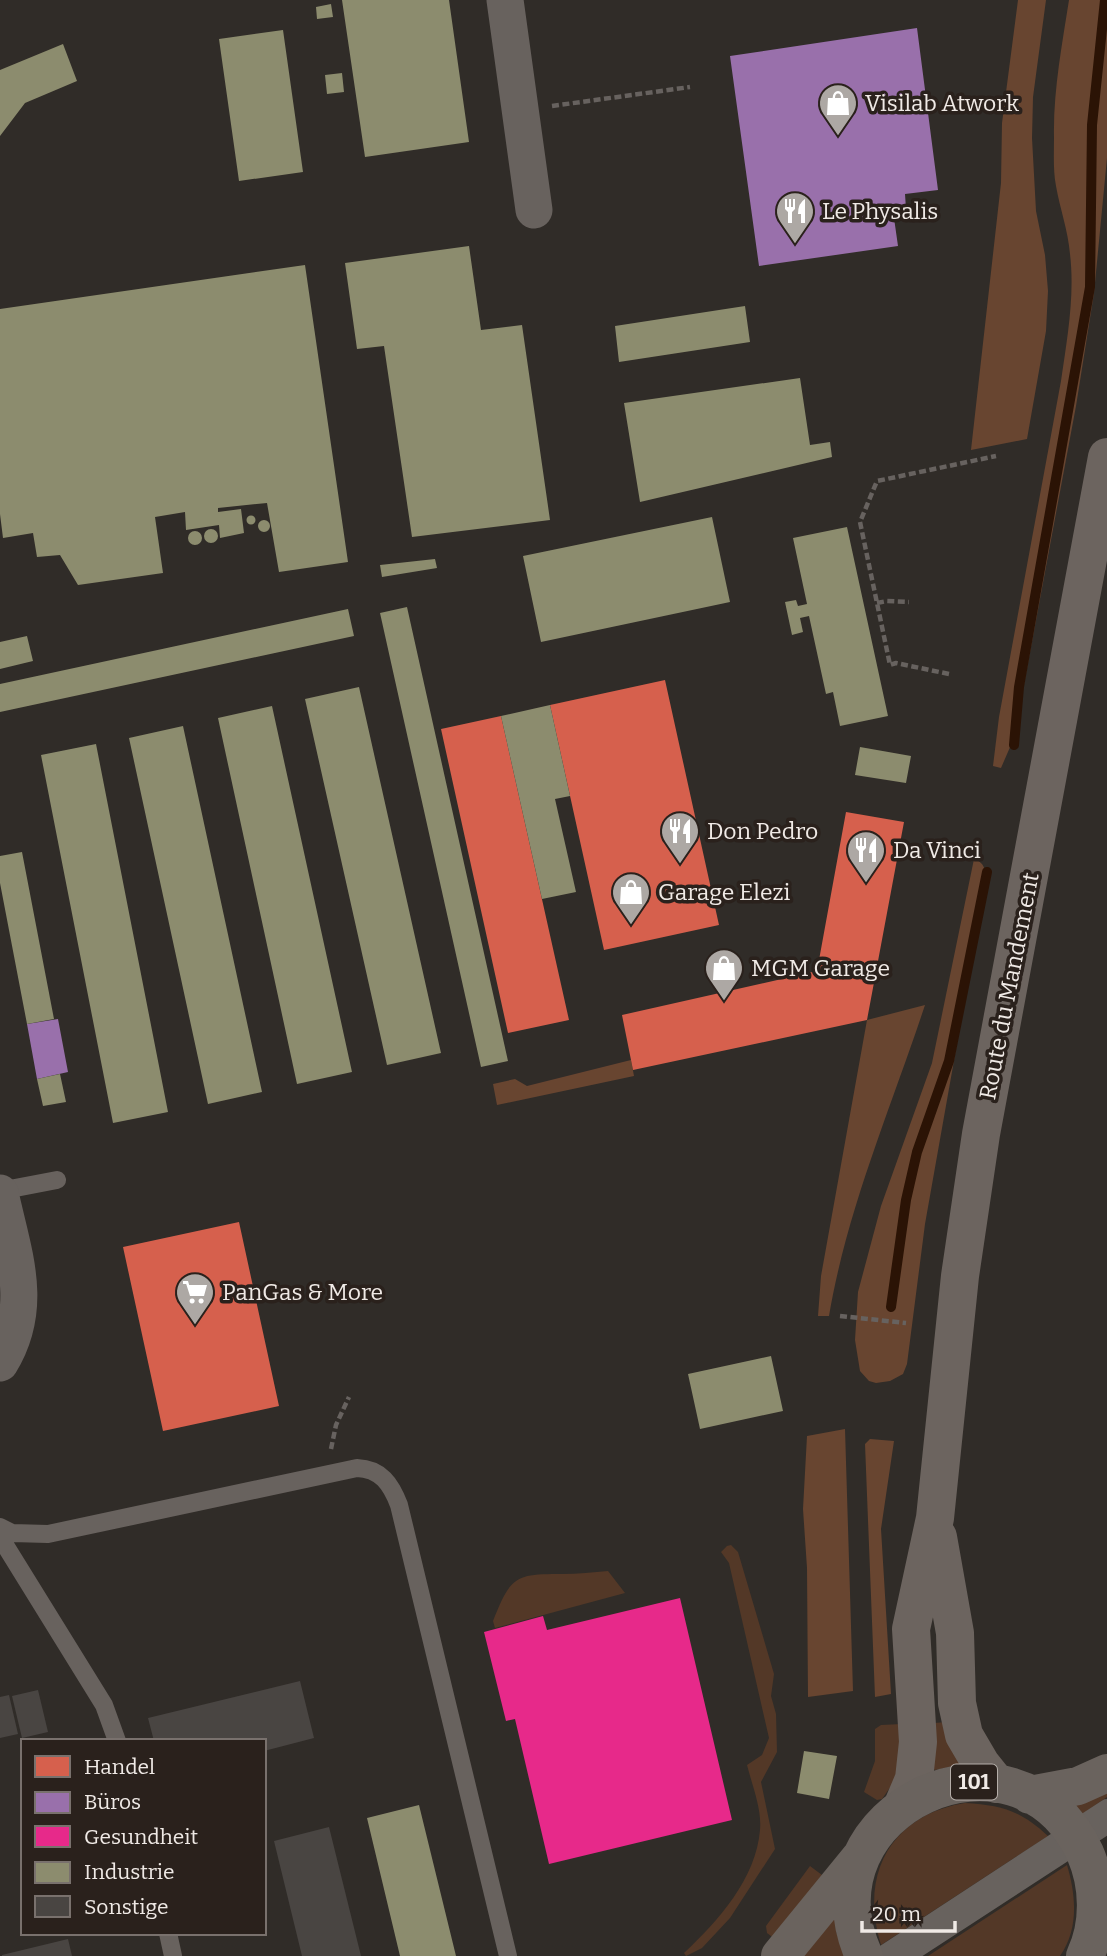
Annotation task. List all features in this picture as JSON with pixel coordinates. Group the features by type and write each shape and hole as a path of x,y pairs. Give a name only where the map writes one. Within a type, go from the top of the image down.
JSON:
{"main road":[{"name":"Route du Mandement","path":"903,1805 914,1779 918,1742 911,1629 935,1518 960,1276 981,1134 1107,457"},
{"name":"Route du Mandement","path":"935,1518 954,1633 957,1703 964,1735 981,1763 1014,1790"},
{"name":"101","path":"1014,1790 1078,1786 1107,1773"},
{"name":"101","path":"780,1956 863,1854 887,1819 903,1805 921,1794 950,1785 979,1782 1014,1790 1045,1805 1086,1833 1089,1863 1095,1885 1095,1933"},
{"name":"101","path":"863,1854 852,1898 853,1921 864,1956"}],"street":[{"path":"505,0 534,211"},
{"path":"0,1192 13,1252 20,1305 13,1338 0,1363"}],"lane":[{"path":"0,1192 57,1180"},
{"path":"0,1527 12,1533 35,1536 337,1472 366,1468 380,1475 392,1488 402,1519 509,1956"},
{"path":"0,1537 104,1705 116,1739"},
{"path":"906,1956 1086,1833 1107,1808"},
{"path":"881,1956 1086,1833"},
{"path":"168,1935 173,1956"}],"path":[{"path":"520,110 690,87"},
{"path":"949,674 896,663 890,665 860,522 877,481 996,456"},
{"path":"877,603 909,601"},
{"path":"840,1316 906,1323"},
{"path":"337,1472 331,1444 336,1425 349,1397"}],"shaded area":[{"path":"1018,0 1046,0 1033,97 1032,138 1036,211 1045,255 1048,291 1046,331 1027,439 971,450 1001,183 1002,123"},
{"path":"1069,0 1107,0 1107,158 1094,293 1076,406 1014,738 1001,768 993,766 999,717 1061,381 1070,318 1070,254 1055,180 1054,156 1056,86"},
{"path":"974,859 984,867 986,880 925,1224 907,1364 903,1374 890,1381 876,1383 869,1381 860,1371 855,1340 858,1292 881,1206 932,1063"},
{"path":"925,1005 858,1198 829,1316 818,1316 821,1276 867,1020"},
{"path":"631,1060 634,1076 497,1105 493,1084 515,1079 527,1086"},
{"path":"845,1429 853,1691 808,1697 807,1568 803,1509 807,1436"},
{"path":"870,1439 894,1441 881,1529 891,1694 875,1697 865,1444"},
{"path":"731,1545 738,1552 774,1674 771,1696 776,1714 777,1752 761,1782 775,1849 730,1918 702,1948 686,1956 684,1953 722,1913 743,1882 757,1848 760,1830 758,1805 747,1765 762,1755 769,1738 729,1563 721,1552"},
{"path":"608,1571 625,1593 495,1628 493,1621 499,1606 517,1580 535,1575"},
{"path":"947,1722 962,1765 935,1770 931,1767 934,1723"},
{"path":"902,1724 896,1779 882,1799 877,1800 864,1792 875,1761 875,1729 881,1725"},
{"path":"1107,1791 1107,1797 1081,1815 1073,1807"},
{"path":"965,1803 990,1805 1010,1811 1020,1815 1048,1836 881,1945 875,1919 874,1895 878,1872 887,1852 900,1834 918,1820 939,1810"},
{"path":"1067,1865 1074,1912 1070,1935 1060,1956 928,1956"},
{"path":"810,1866 822,1875 775,1939 767,1933 766,1926"},
{"path":"835,1917 836,1931 844,1956 801,1956"}],"building: Handel":[{"path":"665,680 719,925 604,950 550,705"},
{"path":"501,716 569,1020 508,1033 441,729"},
{"path":"846,812 904,822 867,1020 633,1070 622,1015 817,971"},
{"path":"239,1222 279,1406 163,1431 123,1247"}],"building: Büros":[{"path":"917,28 938,190 905,194 906,209 893,211 898,246 759,266 730,56"},
{"path":"58,1019 68,1072 37,1079 27,1024"}],"building: Gesundheit":[{"path":"680,1598 732,1820 549,1864 515,1719 506,1721 484,1632 543,1616 547,1630"}],"building: Industrie":[{"path":"342,0 449,0 469,142 365,157"},
{"path":"331,4 333,17 317,19 316,7"},
{"path":"283,30 303,172 239,181 219,39"},
{"path":"63,44 77,81 25,103 0,136 0,70"},
{"path":"342,73 344,92 327,94 325,75"},
{"path":"469,246 481,330 522,325 550,520 412,537 384,346 357,349 345,263"},
{"path":"305,265 348,562 279,572 267,503 218,508 218,512 241,509 244,533 220,538 219,525 186,530 185,512 155,517 163,573 78,585 60,555 37,557 33,533 3,538 0,514 0,309"},
{"path":"745,306 750,342 619,362 615,326"},
{"path":"800,378 810,445 830,442 832,457 640,502 624,403"},
{"path":"251,516 255,520 251,524 247,520"},
{"path":"712,517 730,602 541,642 523,556"},
{"path":"264,520 270,526 264,532 258,526"},
{"path":"847,527 888,716 840,726 833,692 826,694 809,616 800,618 803,632 792,635 785,602 796,600 798,606 807,604 793,538"},
{"path":"211,529 216,531 216,541 211,543 206,541 204,536 206,531"},
{"path":"195,531 200,533 200,543 195,545 190,543 188,538 190,533"},
{"path":"435,559 437,568 382,577 380,565"},
{"path":"407,607 508,1061 481,1067 380,613"},
{"path":"348,609 354,636 0,712 0,684"},
{"path":"27,636 33,661 0,669 0,642"},
{"path":"359,687 441,1053 387,1065 305,699"},
{"path":"550,705 570,796 555,799 576,892 542,899 501,716"},
{"path":"272,706 352,1072 297,1084 218,718"},
{"path":"183,726 262,1092 208,1104 129,738"},
{"path":"96,744 168,1112 113,1123 41,755"},
{"path":"860,747 911,756 906,783 855,775"},
{"path":"22,852 54,1019 27,1024 0,883 0,856"},
{"path":"60,1074 66,1102 43,1106 37,1079"},
{"path":"771,1356 783,1411 700,1429 688,1374"},
{"path":"804,1751 837,1756 829,1799 797,1793"},
{"path":"419,1805 456,1956 400,1956 367,1818"}],"building: Sonstige":[{"path":"300,1681 314,1738 266,1750 266,1739 153,1739 148,1718"},
{"path":"38,1690 48,1732 22,1738 12,1696"},
{"path":"9,1695 18,1734 0,1738 0,1697"},
{"path":"329,1827 361,1956 302,1956 274,1841"},
{"path":"68,1939 72,1956 2,1956 2,1955"}],"waterway":[{"path":"1014,745 1019,687 1090,287 1092,125 1105,0"},
{"path":"891,1307 906,1200 917,1152 949,1061 987,872"}],"place":[{"name":"Visilab Atwork","path":"838,137"},
{"name":"Le Physalis","path":"795,245"},
{"name":"Don Pedro","path":"680,865"},
{"name":"Da Vinci","path":"866,884"},
{"name":"Garage Elezi","path":"631,926"},
{"name":"MGM Garage","path":"724,1002"},
{"name":"PanGas & More","path":"195,1326"}]}
